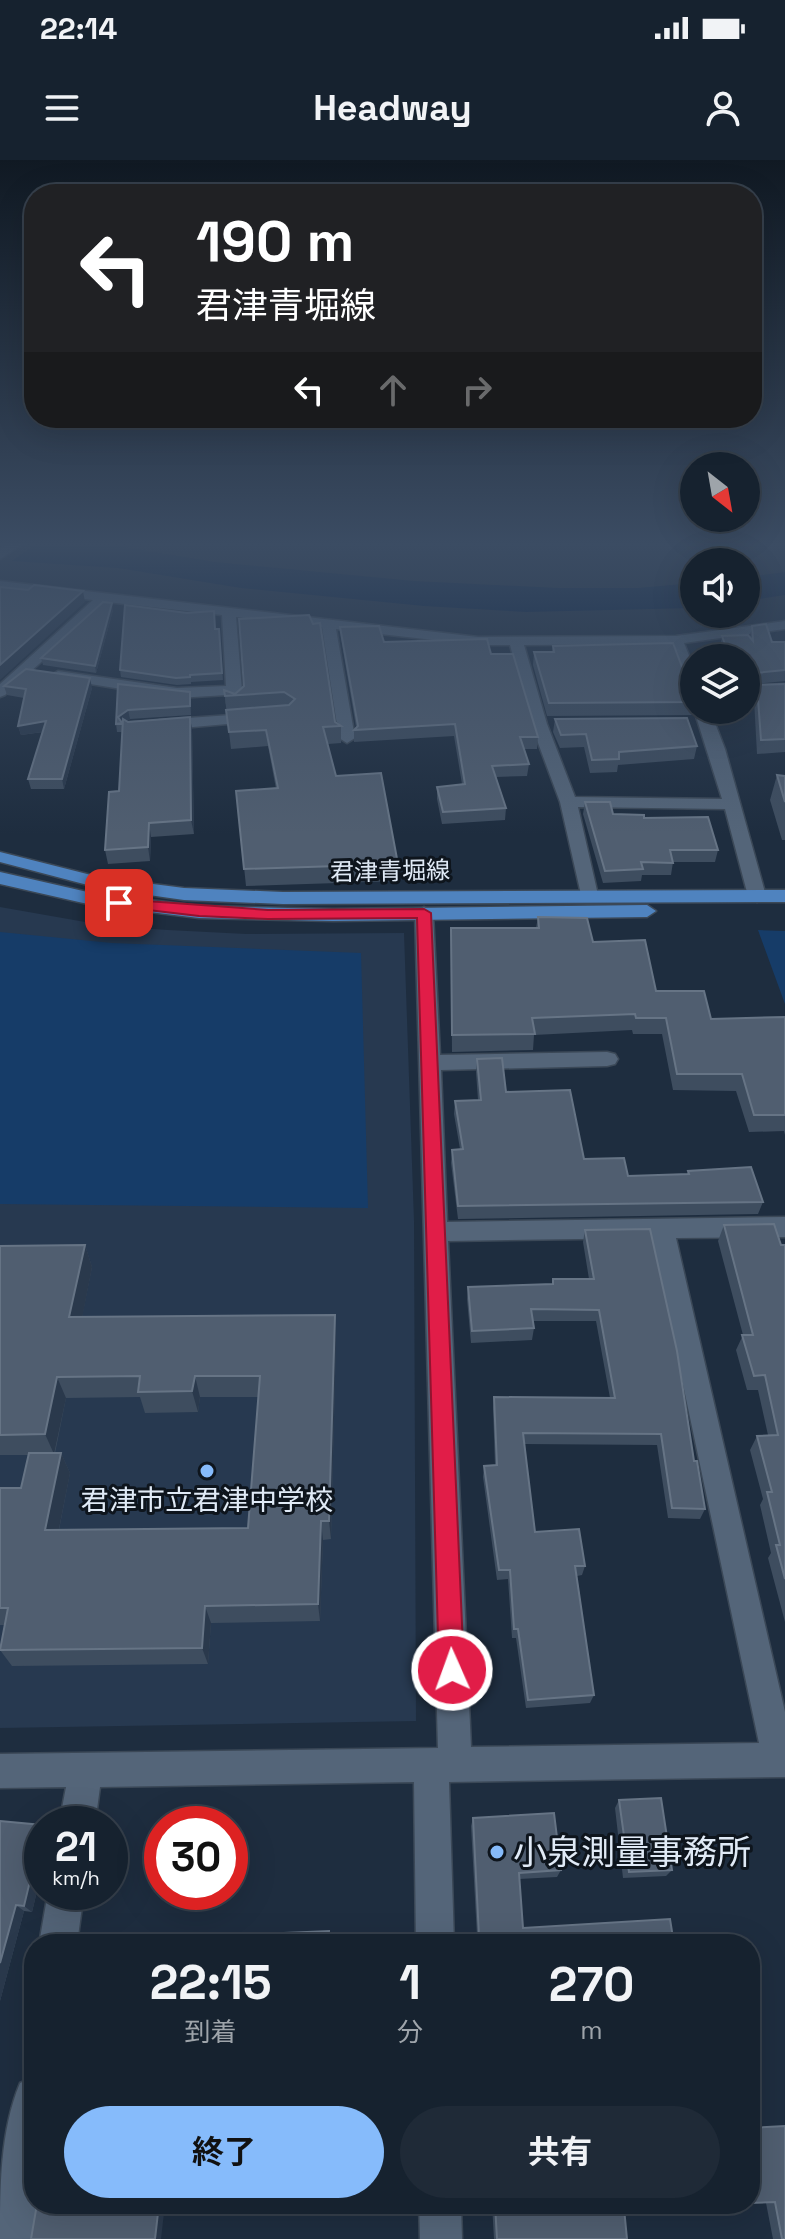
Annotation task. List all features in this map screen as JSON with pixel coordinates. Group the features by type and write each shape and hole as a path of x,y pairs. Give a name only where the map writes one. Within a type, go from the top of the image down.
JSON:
{"main road":[{"name":"君津青堀線","path":"0,857 99,882 184,894 283,898 785,896"},
{"name":"君津青堀線","path":"0,878 145,907 268,914 785,910"}],"street":[{"path":"0,692 57,640"},
{"path":"231,640 236,720"},
{"path":"331,640 347,738"},
{"path":"481,640 674,640"},
{"path":"676,640 680,651"},
{"path":"516,642 546,724 589,895"},
{"path":"25,670 177,693 234,690"},
{"path":"760,690 785,689"},
{"path":"145,726 273,717"},
{"path":"704,724 717,749 757,896"},
{"path":"568,802 730,804"},
{"path":"424,913 435,1232 443,1765 435,1934"},
{"path":"429,1063 607,1059"},
{"path":"435,1232 785,1227"},
{"path":"0,1771 782,1760 662,1229"},
{"path":"80,1806 86,1769"},
{"path":"60,1934 63,1910"},
{"path":"11,2239 24,2159"},
{"path":"440,2214 441,2239"}],"shaded area":[{"name":"君津市立君津中学校","path":"0,907 108,926 168,930 246,934 404,933 414,1221 416,1721 0,1728"},
{"path":"758,930 785,931 785,1004"},
{"path":"0,932 112,943 361,953 368,1208 0,1204"}],"building":[{"path":"0,640 28,640 0,665"},
{"path":"61,640 102,640 95,666 41,658"},
{"path":"122,640 220,640 222,673 176,678 120,670"},
{"path":"241,640 323,640 335,722 341,726 323,727 336,776 381,773 398,864 244,869 236,791 278,788 266,730 229,732 226,710 289,705 295,699 284,692 225,696 224,690 235,694 244,686"},
{"path":"342,640 487,640 491,654 513,654 538,737 520,737 529,764 492,766 506,808 443,812 437,787 465,784 455,724 354,730 358,726"},
{"path":"723,640 785,642 785,670 760,673 760,644 725,644"},
{"path":"673,643 680,662 680,702 549,703 534,652 554,652 553,646"},
{"path":"26,669 90,678 62,779 28,779 46,721 18,726 26,689 4,686"},
{"path":"118,684 190,692 190,706 128,710 118,717 122,723 116,724"},
{"path":"785,684 785,739 761,740 760,685"},
{"path":"190,717 191,820 149,823 148,847 105,850 109,792 119,791 123,719 128,722"},
{"path":"680,718 680,724 689,724 697,746 619,752 619,759 592,760 586,734 561,735 555,719"},
{"path":"777,775 785,776 785,802"},
{"path":"585,802 610,802 613,814 644,815 644,818 708,817 718,850 670,850 673,863 641,862 643,869 605,871"},
{"path":"538,917 587,918 593,942 645,940 656,991 704,991 711,1019 785,1017 785,1115 754,1115 742,1074 677,1074 666,1018 636,1018 635,1014 532,1018 535,1034 452,1035 451,928 539,928"},
{"path":"502,1058 506,1092 570,1090 584,1159 624,1158 628,1176 689,1174 688,1171 751,1167 763,1202 458,1206 452,1150 463,1149 455,1101 481,1100 477,1059"},
{"path":"774,1224 781,1245 785,1245 785,1579 767,1492 772,1492 757,1436 778,1435 765,1375 754,1376 742,1335 753,1335 724,1225"},
{"path":"650,1229 677,1351 694,1461 697,1461 705,1509 672,1508 661,1434 523,1433 535,1532 579,1529 585,1566 575,1566 594,1695 528,1700 518,1629 514,1629 510,1570 499,1570 484,1466 497,1465 494,1397 615,1398 599,1310 531,1309 534,1328 472,1331 468,1287 553,1284 553,1279 594,1279 585,1230"},
{"path":"85,1245 69,1317 335,1315 329,1521 321,1521 318,1604 205,1606 202,1648 0,1650 8,1608 0,1608 0,1488 21,1488 29,1453 61,1453 45,1530 248,1528 260,1376 195,1376 192,1391 138,1392 140,1376 57,1377 45,1434 0,1435 0,1246"},
{"path":"661,1798 672,1870 629,1872 619,1800"},
{"path":"554,1813 561,1870 519,1873 523,1928 670,1919 672,1934 479,1934 473,1818"},
{"path":"0,1821 24,1823 24,1906 16,1905 0,1963"},
{"path":"329,1931 329,1934 258,1934"},
{"path":"785,2126 785,2239 782,2239 775,2202 760,2203 760,2127"},
{"path":"35,2214 158,2214 155,2239 31,2239"},
{"path":"496,2214 625,2214 627,2239 497,2239"}],"place":[{"name":"君津市立君津中学校","path":"207,1471"},
{"name":"小泉測量事務所","path":"497,1852"}],"route":[{"path":"119,903 199,912 333,915 424,913 452,1670"}]}
